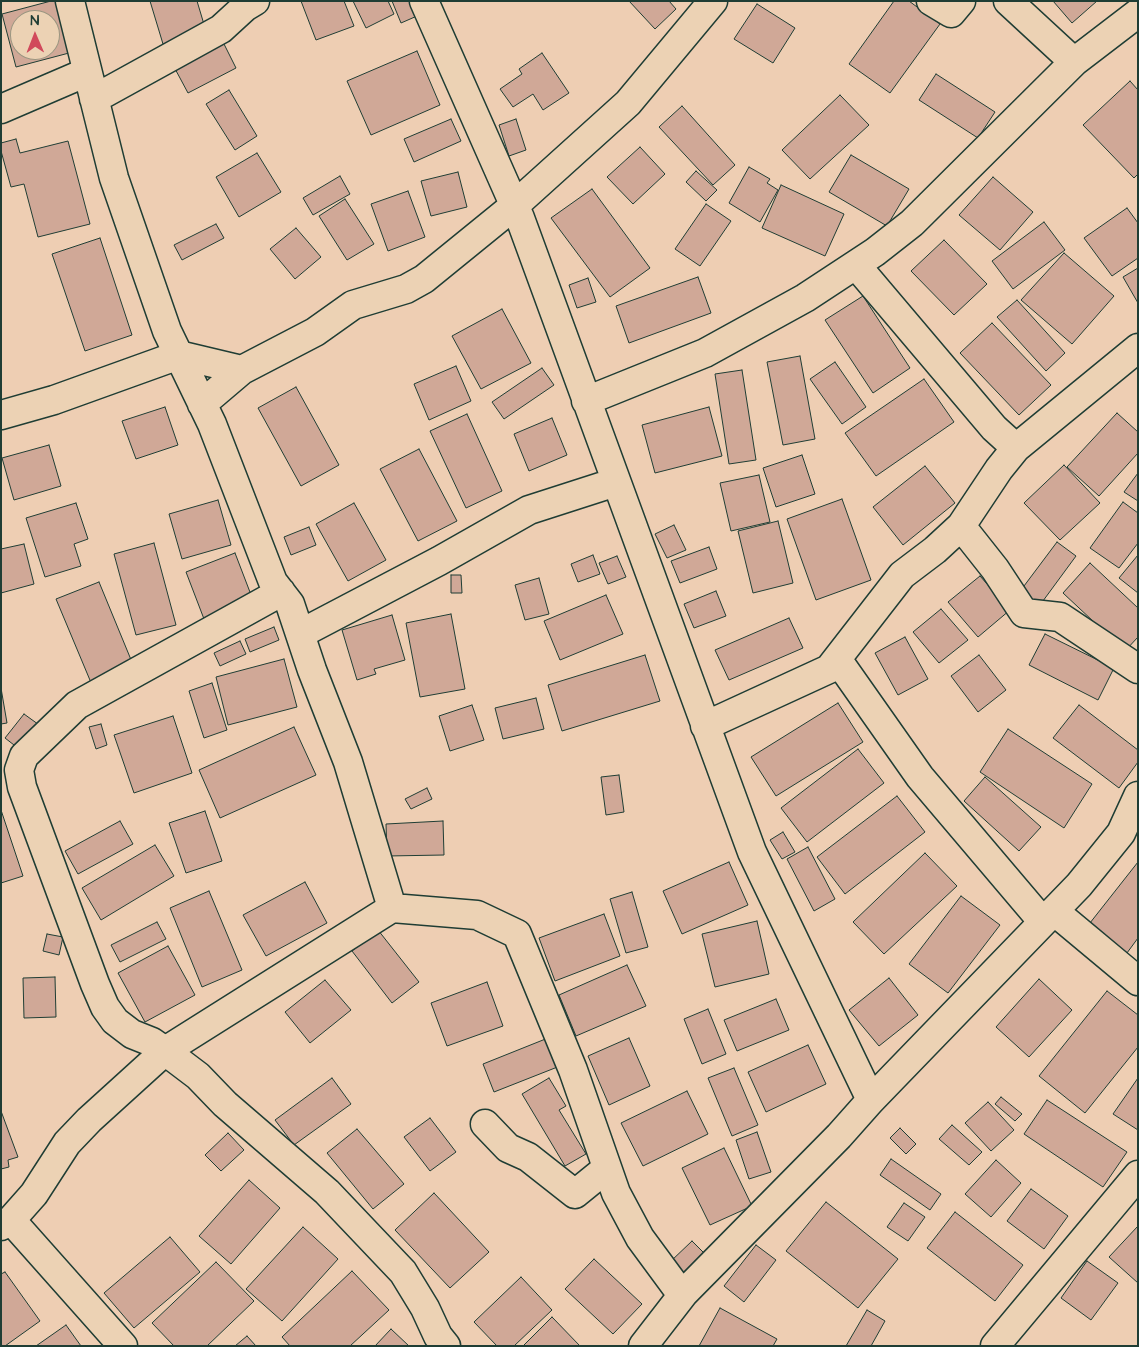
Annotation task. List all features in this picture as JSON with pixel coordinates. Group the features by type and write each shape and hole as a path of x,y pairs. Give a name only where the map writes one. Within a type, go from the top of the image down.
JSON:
{"street":[{"path":"70,1 114,178 167,331 212,424 273,582 290,604 312,670 348,762 392,908"},
{"path":"94,99 221,29 254,1"},
{"path":"424,1 515,205 752,852 871,1100"},
{"path":"202,404 242,370 314,332 354,305 406,289 424,279 515,205 628,103 713,1"},
{"path":"932,1 951,13 961,1"},
{"path":"1008,1 1074,62"},
{"path":"586,402 705,353 805,298 876,252 912,223 1074,62 1138,13"},
{"path":"1,109 87,72"},
{"path":"856,265 994,428 1016,448"},
{"path":"705,726 829,669 902,575 935,550 961,526 999,469 1016,448 1138,348"},
{"path":"1,415 54,400 178,355 242,370"},
{"path":"300,634 439,561 529,510 616,482"},
{"path":"961,526 995,569 1024,613 1060,617 1138,668"},
{"path":"281,592 77,705 24,756 19,770 22,787 105,1007 115,1021 132,1034 152,1042 165,1050 198,1076 225,1104 328,1192 403,1272 425,1308 438,1336 446,1346"},
{"path":"837,659 920,776 1049,917 1138,981"},
{"path":"643,1346 682,1295 839,1136 871,1100 1079,885 1121,833 1138,796"},
{"path":"123,1346 6,1223 34,1194 67,1143 89,1120 165,1050 392,908 477,915 517,934 573,1070 616,1193 640,1238 682,1295"},
{"path":"485,1124 508,1148 528,1157 575,1194 607,1168"},
{"path":"995,1346 1138,1175"}],"building":[{"path":"51,1 56,1 58,10 17,10"},
{"path":"150,1 197,1 206,31 163,44"},
{"path":"301,1 344,1 354,26 316,40"},
{"path":"353,1 388,1 394,14 366,28"},
{"path":"392,1 411,1 417,16 401,23"},
{"path":"629,1 669,1 676,9 655,29"},
{"path":"894,1 909,1 940,24 890,93 849,64"},
{"path":"1053,1 1097,1 1072,23"},
{"path":"757,4 795,28 773,63 734,39"},
{"path":"10,12 10,44 2,14"},
{"path":"60,17 69,53 60,55"},
{"path":"222,40 236,68 188,93 173,65"},
{"path":"417,51 440,105 371,135 347,81"},
{"path":"542,53 569,93 543,110 533,94 513,107 500,89 522,74 519,69"},
{"path":"14,60 42,60 16,67"},
{"path":"936,74 995,112 978,138 919,100"},
{"path":"1130,81 1138,90 1138,174 1134,178 1083,125"},
{"path":"229,90 257,136 235,150 206,104"},
{"path":"840,95 869,125 810,179 782,150"},
{"path":"682,106 735,165 713,185 659,127"},
{"path":"451,119 461,141 414,162 404,139"},
{"path":"516,119 526,150 509,156 499,125"},
{"path":"16,139 20,153 68,141 90,224 38,237 24,184 11,187 1,151 1,143"},
{"path":"640,147 665,174 633,204 607,177"},
{"path":"257,153 281,192 239,217 216,177"},
{"path":"851,155 909,189 887,226 829,192"},
{"path":"749,167 770,179 767,183 778,190 760,222 729,203"},
{"path":"696,171 717,190 706,201 686,182"},
{"path":"458,172 467,207 431,216 421,181"},
{"path":"340,176 350,194 313,215 303,198"},
{"path":"993,177 1033,212 1000,250 959,215"},
{"path":"781,185 844,214 825,256 762,228"},
{"path":"592,189 650,268 610,297 551,218"},
{"path":"408,191 425,237 388,251 371,204"},
{"path":"345,199 374,244 347,260 319,216"},
{"path":"706,204 731,221 700,266 675,249"},
{"path":"1127,208 1138,223 1138,258 1112,276 1084,238"},
{"path":"1044,222 1065,250 1013,289 992,261"},
{"path":"216,224 224,238 182,260 174,245"},
{"path":"296,228 321,257 295,279 270,249"},
{"path":"100,238 132,335 85,351 52,254"},
{"path":"944,240 987,284 954,315 911,271"},
{"path":"1064,253 1114,296 1072,344 1021,300"},
{"path":"1138,268 1138,303 1123,277"},
{"path":"698,277 711,313 629,343 616,306"},
{"path":"588,278 596,302 577,308 569,285"},
{"path":"863,296 910,368 873,393 825,320"},
{"path":"1017,300 1065,353 1046,371 997,317"},
{"path":"502,309 531,363 481,389 452,336"},
{"path":"992,323 1051,385 1019,415 960,353"},
{"path":"800,356 815,439 783,445 767,362"},
{"path":"835,362 866,407 842,424 810,379"},
{"path":"456,366 471,401 429,420 414,384"},
{"path":"542,368 554,385 504,419 492,402"},
{"path":"742,370 756,460 729,464 715,374"},
{"path":"924,379 954,422 876,476 845,433"},
{"path":"296,387 339,465 301,486 258,408"},
{"path":"165,407 178,445 136,459 122,421"},
{"path":"709,407 722,456 655,473 642,425"},
{"path":"1117,413 1138,432 1138,453 1099,496 1067,467"},
{"path":"467,414 502,491 466,508 430,431"},
{"path":"552,418 567,455 529,471 514,434"},
{"path":"49,445 61,486 14,500 2,458"},
{"path":"419,449 457,521 418,541 380,469"},
{"path":"802,455 815,494 776,507 763,468"},
{"path":"1064,465 1100,503 1060,540 1024,503"},
{"path":"925,466 955,503 903,545 873,507"},
{"path":"1138,473 1138,501 1124,492"},
{"path":"759,475 770,522 731,531 720,483"},
{"path":"842,499 871,580 816,600 787,519"},
{"path":"218,500 231,545 182,559 169,514"},
{"path":"1123,502 1138,513 1138,543 1119,568 1090,548"},
{"path":"76,503 88,539 74,544 81,566 45,577 26,518"},
{"path":"354,503 386,560 348,581 316,524"},
{"path":"778,521 793,583 753,593 738,531"},
{"path":"674,525 686,550 667,558 655,534"},
{"path":"309,527 316,545 291,555 284,537"},
{"path":"1057,542 1076,556 1040,605 1021,590"},
{"path":"154,543 176,625 136,635 114,554"},
{"path":"24,544 34,584 1,593 1,549"},
{"path":"709,547 717,569 680,583 671,561"},
{"path":"235,553 253,600 204,619 186,572"},
{"path":"593,555 600,574 578,582 571,564"},
{"path":"1138,555 1138,593 1119,578"},
{"path":"617,556 626,577 608,584 599,563"},
{"path":"1090,563 1138,608 1138,637 1125,651 1063,593"},
{"path":"451,575 461,575 462,593 451,593"},
{"path":"980,576 1010,610 978,637 948,602"},
{"path":"539,578 549,614 525,620 515,585"},
{"path":"99,582 134,667 92,685 56,599"},
{"path":"716,591 726,616 694,628 684,604"},
{"path":"606,595 623,634 560,660 544,621"},
{"path":"941,609 968,640 939,663 913,632"},
{"path":"451,614 465,689 420,697 406,623"},
{"path":"392,615 405,660 374,669 376,674 357,680 342,630"},
{"path":"789,618 803,648 729,680 715,650"},
{"path":"274,627 279,640 250,652 245,639"},
{"path":"1045,634 1114,668 1098,700 1029,665"},
{"path":"905,637 928,679 898,695 875,653"},
{"path":"240,641 246,654 220,666 214,653"},
{"path":"645,655 660,701 562,731 548,685"},
{"path":"979,655 1006,690 978,712 951,676"},
{"path":"284,659 297,707 228,725 216,677"},
{"path":"212,683 227,730 204,738 189,691"},
{"path":"1,688 7,723 1,724"},
{"path":"536,698 544,729 503,739 495,708"},
{"path":"838,703 863,742 776,796 751,757"},
{"path":"472,705 484,740 450,751 439,716"},
{"path":"1079,705 1138,750 1138,762 1119,788 1053,738"},
{"path":"24,714 42,727 23,752 5,738"},
{"path":"173,716 192,773 134,793 114,735"},
{"path":"101,724 107,745 96,749 89,727"},
{"path":"294,727 316,775 220,818 199,770"},
{"path":"1008,729 1092,784 1064,828 980,772"},
{"path":"858,749 884,783 807,842 781,808"},
{"path":"619,775 624,812 606,815 601,777"},
{"path":"985,777 1041,827 1019,851 964,801"},
{"path":"427,788 432,799 411,809 405,799"},
{"path":"897,796 925,832 845,894 817,857"},
{"path":"205,811 222,861 186,873 169,823"},
{"path":"1,814 23,876 1,883"},
{"path":"120,821 133,844 78,874 65,851"},
{"path":"443,821 444,855 387,856 386,824"},
{"path":"783,832 795,852 782,859 770,840"},
{"path":"155,845 174,876 101,920 82,888"},
{"path":"808,847 835,899 814,911 787,859"},
{"path":"925,853 957,886 884,954 853,922"},
{"path":"729,862 748,905 682,934 663,891"},
{"path":"1138,862 1138,938 1124,957 1086,928"},
{"path":"305,882 327,923 266,956 243,915"},
{"path":"209,891 242,970 202,987 170,908"},
{"path":"632,892 648,947 626,953 610,899"},
{"path":"961,896 1000,925 948,993 909,964"},
{"path":"604,914 620,956 555,981 539,938"},
{"path":"757,921 769,974 715,987 702,934"},
{"path":"157,922 166,939 120,962 111,945"},
{"path":"378,930 419,982 392,1003 352,951"},
{"path":"47,934 63,937 59,955 43,951"},
{"path":"168,946 195,995 145,1022 118,973"},
{"path":"627,965 646,1006 576,1036 559,995"},
{"path":"55,977 56,1017 24,1018 23,978"},
{"path":"889,978 918,1015 879,1046 849,1010"},
{"path":"1039,979 1072,1010 1029,1057 996,1027"},
{"path":"325,980 351,1010 310,1043 285,1012"},
{"path":"487,982 503,1026 447,1046 431,1003"},
{"path":"1107,991 1138,1015 1138,1047 1085,1113 1039,1076"},
{"path":"776,999 789,1030 737,1051 724,1020"},
{"path":"708,1009 726,1054 702,1064 684,1019"},
{"path":"548,1038 560,1066 494,1092 483,1064"},
{"path":"629,1038 650,1086 609,1105 588,1056"},
{"path":"808,1045 826,1084 766,1112 748,1072"},
{"path":"734,1068 758,1125 732,1136 708,1078"},
{"path":"332,1078 351,1104 294,1145 275,1120"},
{"path":"549,1078 566,1106 559,1110 586,1154 565,1166 522,1094"},
{"path":"1138,1078 1138,1130 1113,1114"},
{"path":"687,1091 708,1134 643,1166 621,1123"},
{"path":"1001,1097 1022,1114 1015,1121 995,1104"},
{"path":"1047,1100 1127,1152 1103,1187 1024,1134"},
{"path":"988,1102 1014,1130 991,1151 965,1123"},
{"path":"1,1111 18,1157 8,1160 9,1167 1,1169"},
{"path":"430,1118 456,1152 430,1171 404,1137"},
{"path":"952,1125 982,1152 969,1165 939,1139"},
{"path":"900,1128 916,1144 906,1154 890,1138"},
{"path":"357,1129 404,1184 373,1209 327,1153"},
{"path":"757,1132 771,1172 749,1179 736,1140"},
{"path":"228,1133 244,1150 221,1171 205,1155"},
{"path":"724,1148 752,1206 710,1225 682,1168"},
{"path":"891,1159 941,1194 930,1210 880,1175"},
{"path":"996,1160 1021,1183 991,1217 965,1194"},
{"path":"249,1180 280,1208 231,1264 199,1236"},
{"path":"1031,1189 1068,1216 1044,1249 1007,1221"},
{"path":"434,1193 489,1252 450,1288 395,1230"},
{"path":"826,1202 898,1259 858,1308 786,1251"},
{"path":"904,1203 925,1217 908,1241 887,1227"},
{"path":"955,1212 1023,1265 995,1301 927,1248"},
{"path":"1138,1226 1138,1283 1109,1257"},
{"path":"303,1227 338,1259 282,1321 246,1289"},
{"path":"170,1237 200,1272 134,1328 104,1293"},
{"path":"692,1241 705,1254 683,1275 670,1262"},
{"path":"756,1245 776,1260 744,1302 724,1286"},
{"path":"594,1259 642,1304 613,1334 565,1289"},
{"path":"1087,1261 1118,1283 1091,1320 1061,1298"},
{"path":"216,1262 254,1301 207,1346 174,1346 152,1323"},
{"path":"352,1271 389,1310 350,1346 290,1346 282,1337"},
{"path":"5,1272 40,1321 5,1346 1,1346 1,1274"},
{"path":"521,1277 552,1310 514,1346 497,1346 474,1322"},
{"path":"720,1308 777,1339 773,1346 699,1346"},
{"path":"867,1310 885,1321 871,1346 846,1346"},
{"path":"552,1317 580,1346 523,1346"},
{"path":"66,1325 81,1346 36,1346"},
{"path":"391,1329 409,1346 375,1346"},
{"path":"247,1336 256,1346 235,1346"}]}
